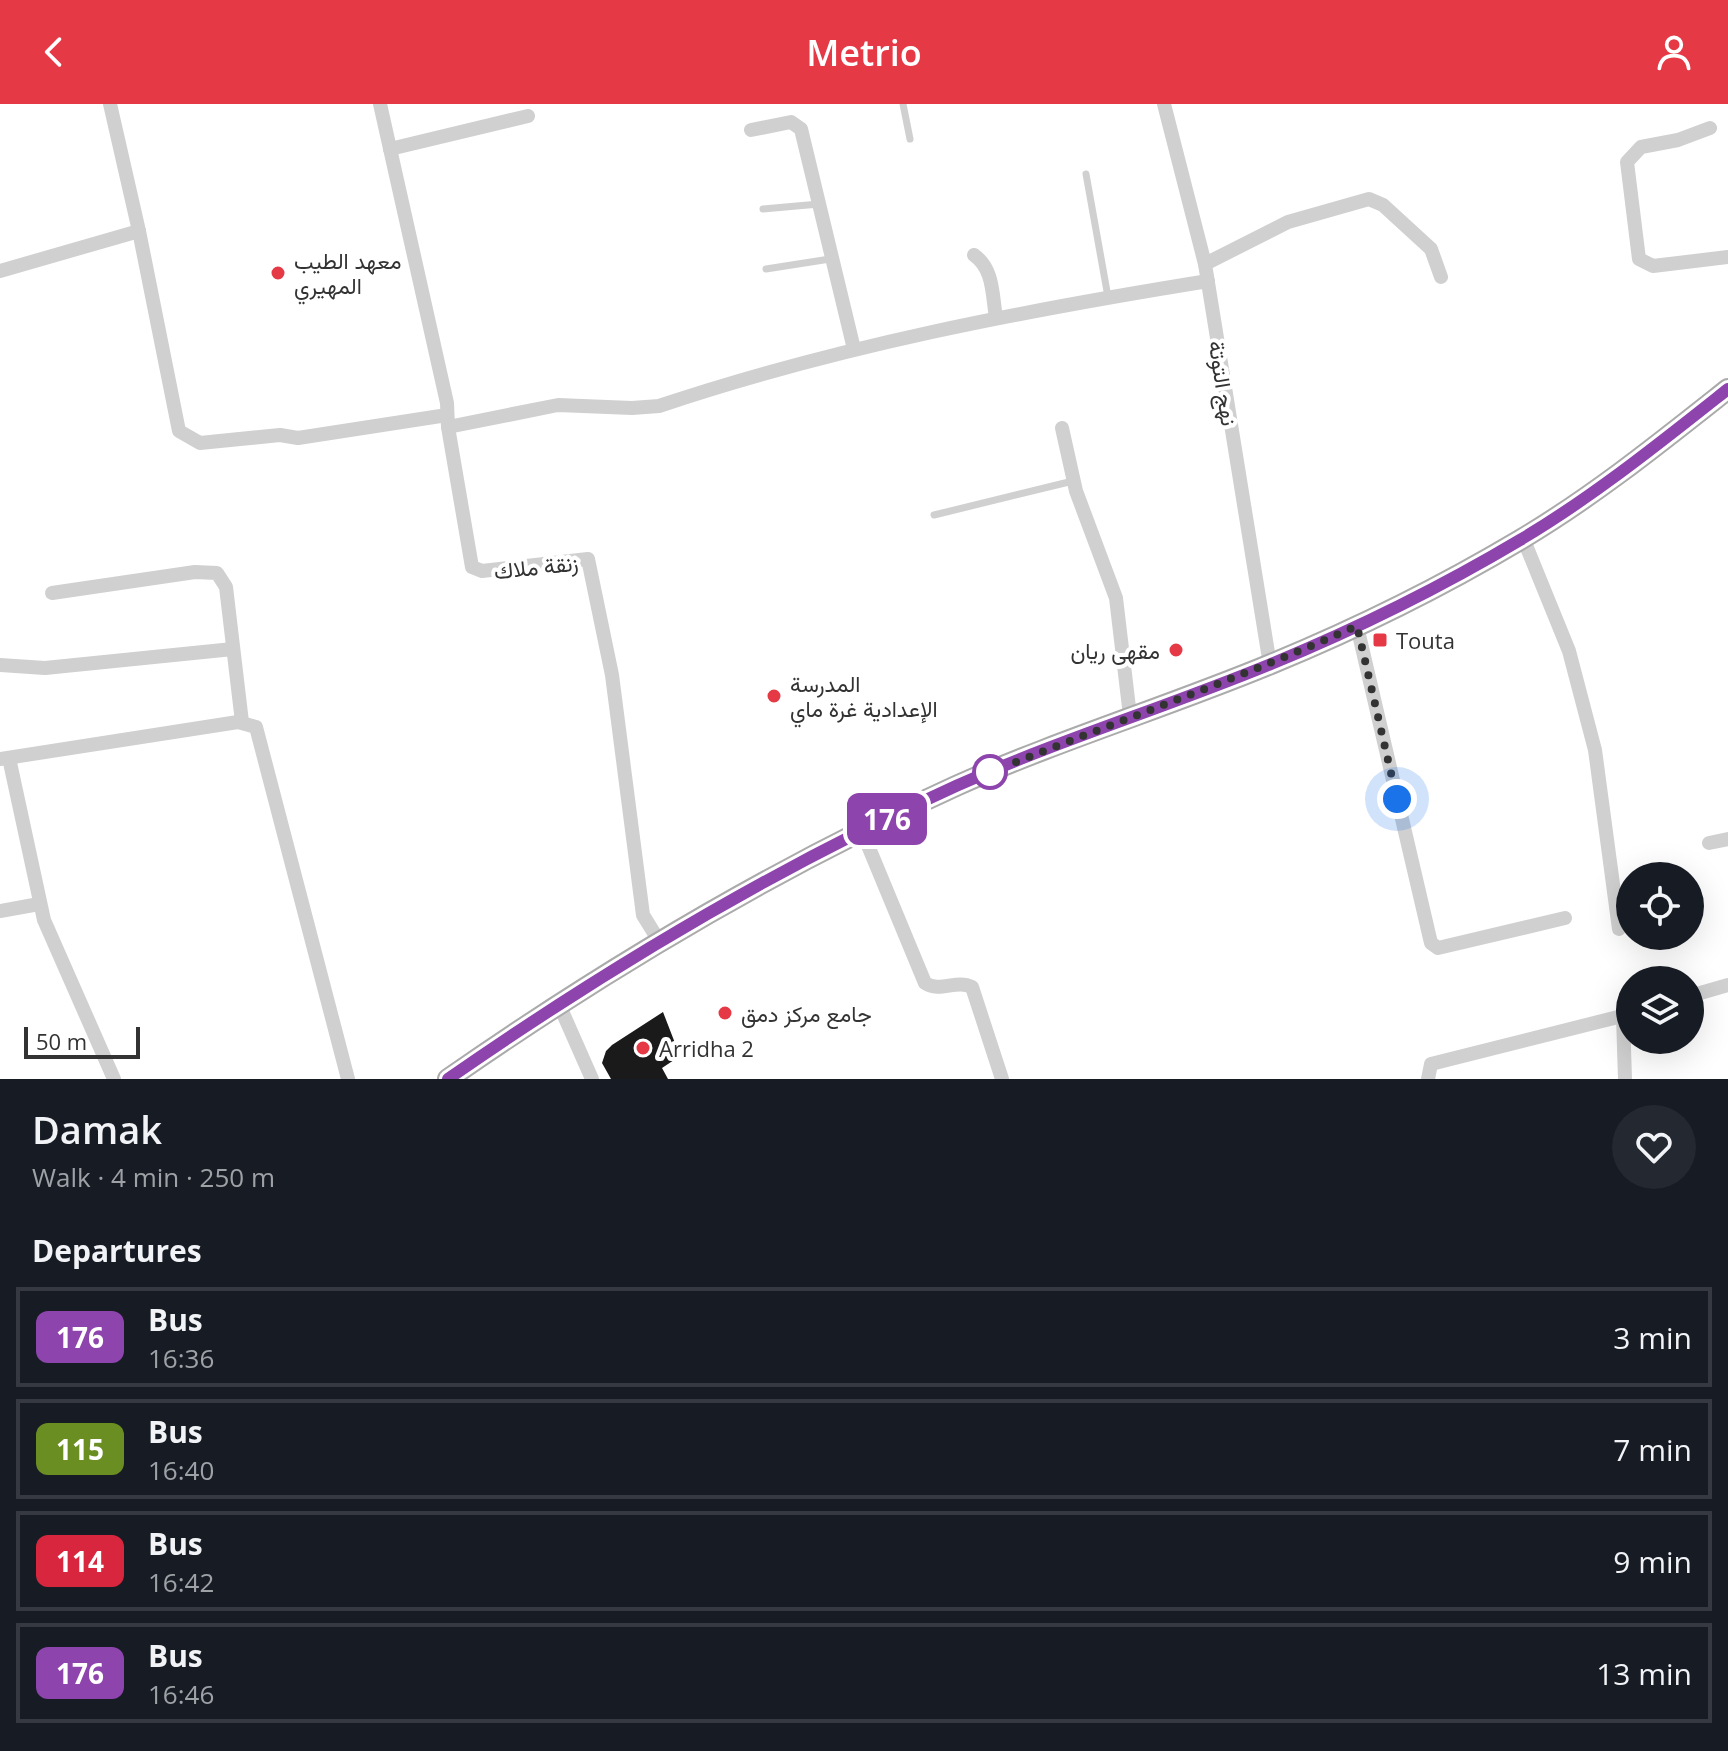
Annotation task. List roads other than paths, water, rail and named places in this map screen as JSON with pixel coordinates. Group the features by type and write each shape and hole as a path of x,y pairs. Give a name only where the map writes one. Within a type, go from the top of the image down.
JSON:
{"main road":[{"path":"448,1079 558,1002 659,941 862,831 959,785 1130,716 1270,665 1357,626 1523,538 1638,461 1728,389"}],"street":[{"path":"110,104 179,431 200,443 280,435 298,438 558,405 659,406 854,349 996,317 1208,281"},
{"name":"زنقة ملاك","path":"380,104 447,421 472,567 482,571 588,559 612,675 643,915 659,941"},
{"name":"نهج التوتة","path":"1164,104 1205,264 1270,665"},
{"path":"390,149 528,116"},
{"path":"751,130 791,122 800,126 854,349"},
{"path":"1710,128 1678,140 1641,147 1627,162 1639,259 1653,266 1728,257"},
{"path":"1205,264 1288,222 1369,199 1383,205 1431,249 1441,277"},
{"path":"0,271 139,231"},
{"path":"974,255 984,262 988,270 996,317"},
{"path":"1062,428 1073,481 1116,598 1130,716"},
{"path":"1523,538 1569,651 1595,750 1616,907"},
{"path":"52,593 195,572 217,573 226,587 242,722"},
{"path":"1357,626 1431,943 1438,948 1565,918"},
{"path":"0,665 45,668 233,649"},
{"path":"114,1079 39,904 5,758 242,722 252,724 259,732 348,1079"},
{"path":"862,831 925,983 935,989 964,984 972,987 1002,1079"},
{"path":"1709,843 1728,839"},
{"path":"0,911 39,904"},
{"path":"1704,992 1728,985"},
{"path":"558,1002 592,1079"},
{"path":"1428,1079 1431,1064 1616,1018"},
{"path":"1625,1054 1625,1079"}],"lane":[{"path":"903,104 910,139"},
{"path":"1086,174 1108,297"},
{"path":"763,209 819,204"},
{"path":"766,269 830,259"},
{"path":"934,515 1073,481"}],"place":[{"name":"معهد الطيب المهيري","path":"278,273"},
{"name":"Touta","path":"1380,640"},
{"name":"مقهى ريان","path":"1176,650"},
{"name":"المدرسة الإعدادية غرة ماي","path":"774,696"},
{"name":"جامع مركز دمق","path":"725,1013"},
{"name":"Arridha 2","path":"643,1048"}]}
